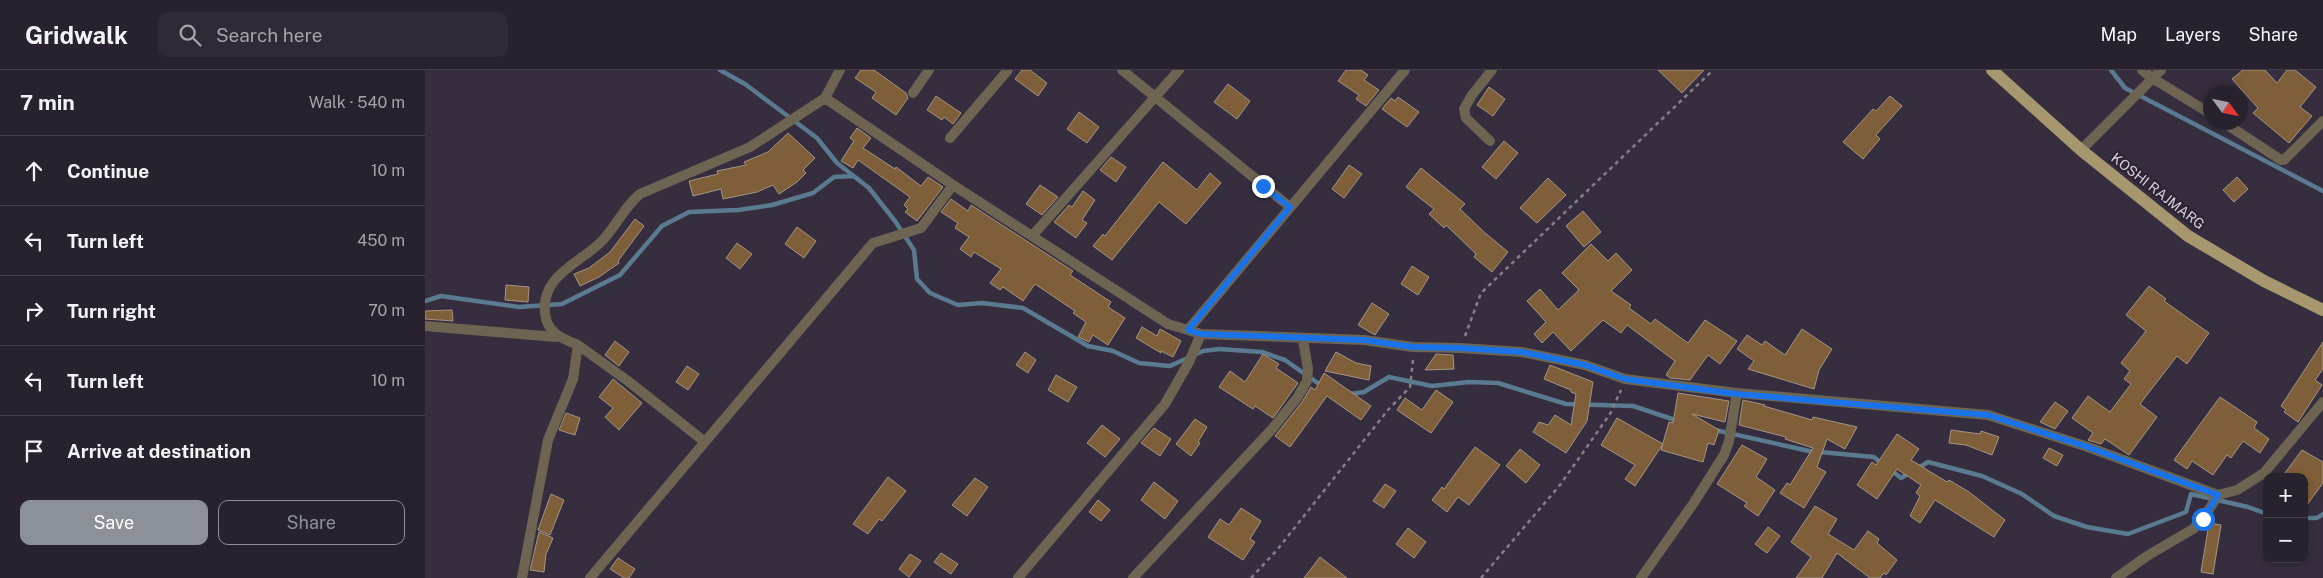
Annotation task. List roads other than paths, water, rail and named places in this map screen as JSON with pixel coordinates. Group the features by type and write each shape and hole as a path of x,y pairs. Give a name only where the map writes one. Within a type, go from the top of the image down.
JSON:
{"main road":[{"name":"KOSHI RAJMARG","path":"1992,70 2081,150 2188,236 2264,281 2323,310"}],"street":[{"path":"556,337 548,326 545,314 544,300 547,289 555,279 603,240 633,200 640,194 751,147 825,98 840,70"},
{"path":"913,93 929,70"},
{"path":"949,138 1008,70"},
{"path":"1122,70 1290,207"},
{"path":"1033,236 1179,70"},
{"path":"1188,330 1405,70"},
{"path":"1490,141 1467,118 1464,109 1472,95 1492,70"},
{"path":"2143,70 2152,78 2203,109"},
{"path":"2081,150 2129,102 2143,85 2161,70"},
{"path":"825,98 953,185 1168,324 1201,334 1303,340 1364,340 1413,347 1522,352 1585,365 1625,379 1737,394 1988,415 2088,447 2216,497"},
{"path":"2235,130 2281,160 2284,160 2323,121"},
{"path":"590,578 873,243 921,228 953,185"},
{"path":"425,326 556,337 578,346 628,381 705,442"},
{"path":"1018,578 1165,404 1189,362 1201,334"},
{"path":"1133,578 1273,428 1307,381 1308,369 1303,340"},
{"path":"522,578 548,440 573,379 578,346"},
{"path":"1641,578 1693,504 1724,454 1729,441 1737,394"},
{"path":"2116,578 2147,556 2193,529 2203,519 2216,497 2237,490 2264,473 2323,402"}],"waterway":[{"path":"720,70 745,84 817,138 837,163 869,188 895,221 914,250 917,279 930,293 958,305 982,303 1023,308 1088,346 1113,351 1139,363 1170,366 1203,351 1219,349 1262,352 1285,360 1322,386"},
{"path":"2111,70 2125,88 2323,191"},
{"path":"425,301 441,296 519,307 562,304 620,275 662,226 689,212 738,210 772,205 813,193 834,177 853,176"},
{"path":"1350,394 1364,392 1389,377 1432,386 1469,382 1498,383 1566,404 1633,406 1678,421"},
{"path":"1715,430 1809,451 1874,457 1882,464"},
{"path":"1918,468 1928,462 1982,476 2022,494 2054,516 2087,527 2128,534 2186,512 2191,494 2248,507 2263,513"},
{"path":"1891,470 1901,478 1911,472"},
{"path":"2308,518 2317,518 2323,514"}]}
